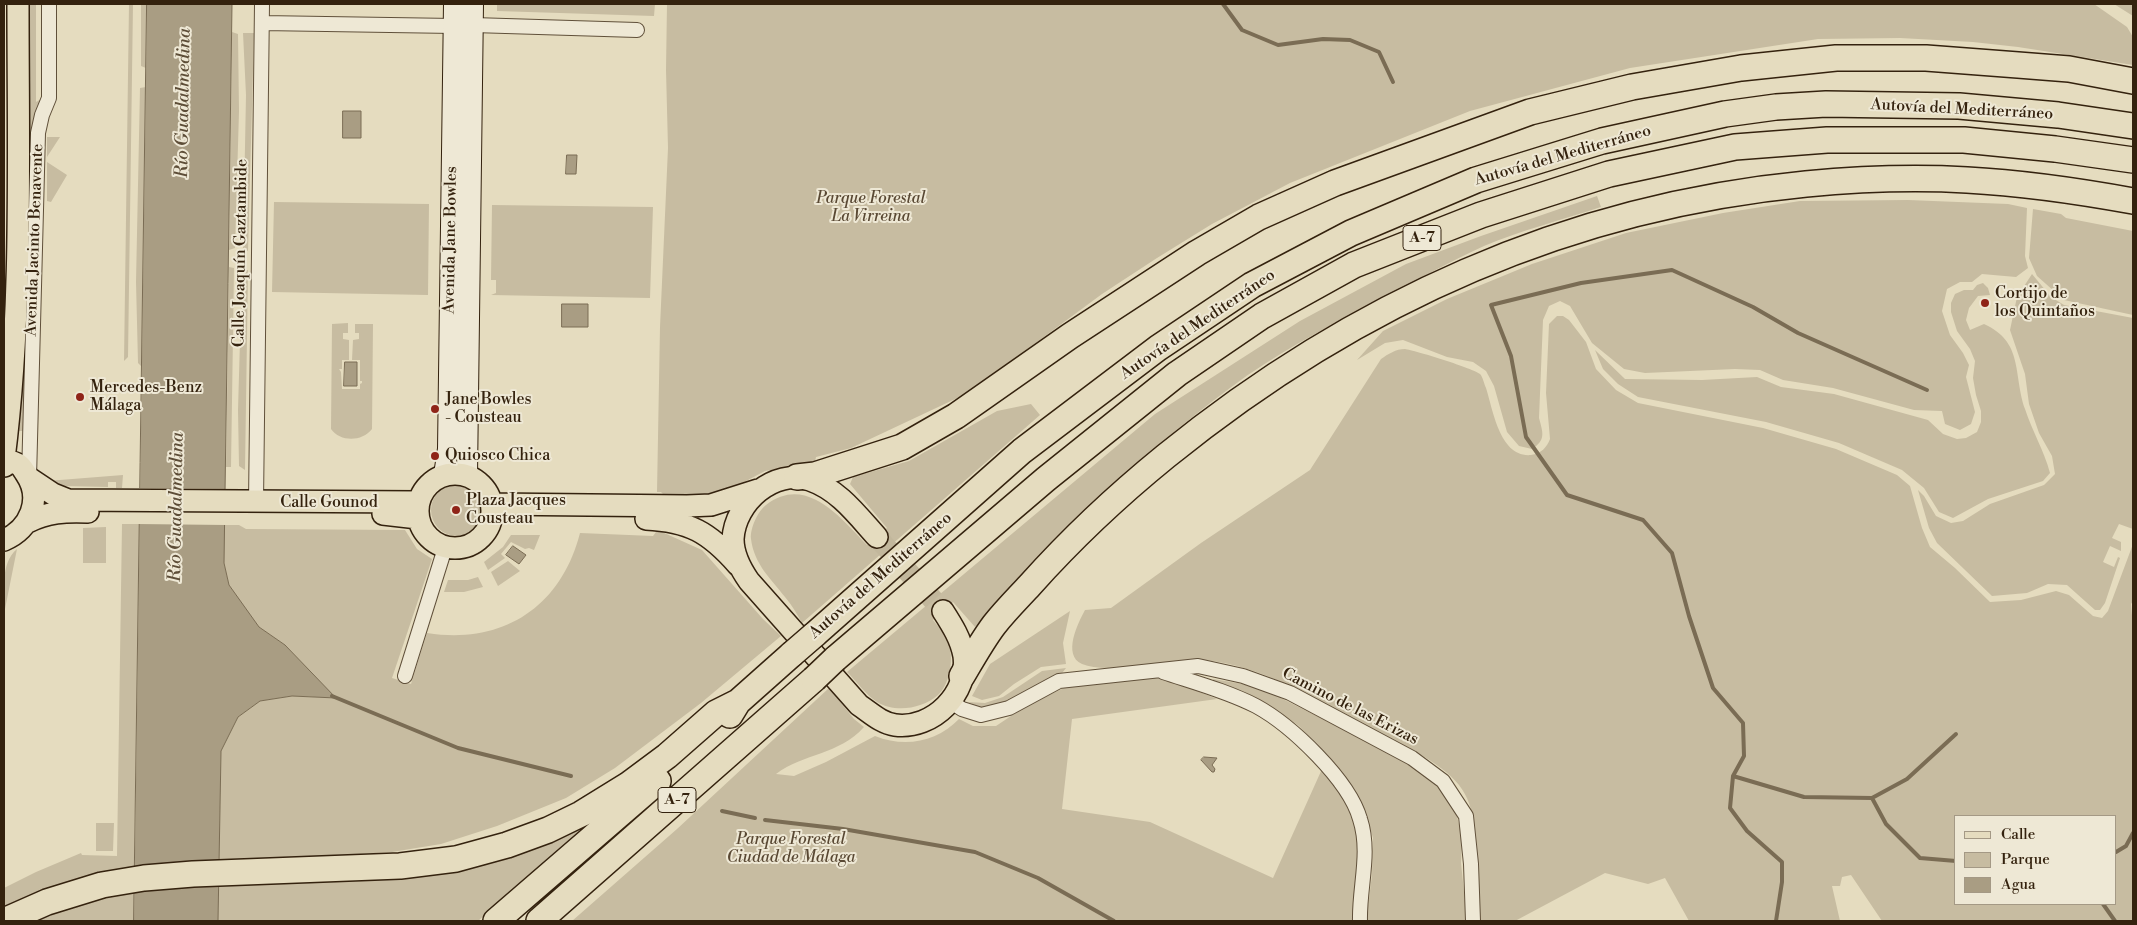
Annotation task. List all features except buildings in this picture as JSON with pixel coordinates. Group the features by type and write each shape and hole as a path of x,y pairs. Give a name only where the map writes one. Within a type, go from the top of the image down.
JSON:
{"highway":[{"path":"798,477 815,475 902,447 956,416 1070,336 1197,253 1259,217 1335,183 1530,112 1641,85 1741,68 1836,58 1926,58 2018,65 2069,70 2133,81"},
{"path":"2048,69 2133,88"},
{"name":"Autovía del Mediterráneo","path":"496,921 724,724 738,702 1022,451 1158,348 1252,285 1351,233 1476,180 1602,141 1725,114 1776,107 1826,104 1959,106 2058,115 2133,126"},
{"name":"Autovía del Mediterráneo","path":"539,921 835,659 1046,479 1177,374 1262,316 1354,265 1481,214 1609,174 1735,147 1827,140 1964,140 2055,149 2133,160"},
{"path":"962,676 995,624 1046,567 1095,518 1208,422 1277,373 1325,343 1448,278 1521,248 1588,226 1636,213 1710,197 1765,188 1896,179 1964,180 2028,185 2133,200"},
{"name":"Avenida Jacinto Benavente","path":"4,459 4,464"},
{"path":"4,921 48,902 102,885 144,878 400,866 456,859 507,845 548,830 589,809 628,785 659,762 716,714 738,702"}],"main road":[{"name":"Avenida Jacinto Benavente","path":"4,459 14,341 18,246 18,4"},
{"name":"Avenida Jane Bowles","path":"454,4 463,26 468,475"},
{"name":"Avenida Jane Bowles","path":"444,475 448,429 463,26 473,4"},
{"path":"4,459 19,465 29,478 53,494 68,500 122,507"},
{"path":"444,475 468,475 480,483 488,492 493,509 486,534 467,547 445,548 431,540 422,531 418,510 425,488 434,479 444,475"},
{"path":"493,509 711,505 758,490 776,481 798,477 826,487 845,502 876,537"},
{"name":"Avenida Jacinto Benavente","path":"28,522 33,501 29,478"},
{"path":"738,564 733,540 736,522 745,506 758,490"},
{"name":"Calle Gounod","path":"122,507 245,506 392,515 418,510"},
{"path":"4,540 16,535 28,522 40,516 66,511 122,507"},
{"path":"493,509 670,520 694,528 714,540 738,564 749,581 859,704 880,720 894,725 908,726 928,720 951,702 962,676 964,658 961,643 943,611"}],"street":[{"name":"Avenida Jacinto Benavente","path":"29,478 38,133 42,115 49,98 49,4"},
{"name":"Calle Joaquín Gaztambide","path":"245,506 262,4"},
{"path":"262,23 638,30"},
{"path":"405,676 445,548"},
{"name":"Camino de las Erizas","path":"951,702 980,715 1009,708 1059,680 1198,666 1243,676 1290,693 1412,758 1443,781 1466,816 1471,864 1473,921"},
{"path":"1157,670 1256,706 1296,736 1345,788 1360,819 1366,859 1360,921"}],"green space":[{"path":"30,4 36,4 36,102 43,98 26,431 19,431 28,258"},
{"path":"129,4 133,4 128,357 124,361"},
{"path":"141,4 147,4 146,68 141,66"},
{"path":"497,4 655,4 654,16 497,11"},
{"name":"Parque Forestal La Virreina","path":"667,4 2094,4 2127,27 2133,37 2133,65 1973,42 1900,38 1818,39 1630,68 1470,111 1290,183 1212,224 1102,294 968,393 851,448 816,457 815,462 765,471 731,489 703,496 664,495 661,492 657,492 660,327 668,148"},
{"path":"2114,4 2133,4 2133,16"},
{"path":"232,32 238,34 239,111 235,248 229,250"},
{"path":"243,33 254,33 248,251 243,249 246,95"},
{"path":"146,87 142,367 138,363 136,282 140,88"},
{"path":"47,137 60,137 47,157"},
{"path":"47,162 67,175 51,202 47,201"},
{"path":"1597,196 1601,207 1484,246 1429,273 1301,342 1230,388 1161,443 1096,501 975,627 953,602 933,620 947,640 951,661 945,686 932,700 908,708 892,708 877,702 869,696 847,672 1155,414 1300,321 1406,264"},
{"path":"1908,200 2008,204 2027,208 2025,256 2028,268 2016,277 1982,274 1972,282 1960,282 1947,289 1942,311 1950,335 1969,365 1966,377 1975,412 1971,424 1960,430 1945,424 1942,411 1914,410 1833,388 1783,380 1760,370 1735,369 1645,373 1624,369 1592,343 1570,306 1560,301 1549,306 1543,320 1539,418 1542,436 1540,442 1532,449 1519,446 1507,432 1494,386 1486,371 1473,362 1447,357 1403,340 1385,343 1357,360 1383,331 1447,299 1532,264 1626,233 1723,213 1800,201"},
{"path":"274,202 429,204 428,295 272,292"},
{"path":"492,205 653,207 650,298 491,295 496,293 496,280 491,280"},
{"path":"2033,209 2061,214 2066,218 2133,231 2133,315 2064,300 2037,276 2029,258"},
{"path":"229,267 234,268 231,467 226,467"},
{"path":"248,270 245,470 239,466 238,410 242,271"},
{"path":"2032,274 2051,297 2064,305 2133,318 2133,529 2119,524 2112,538 2121,542 2121,551 2110,546 2103,562 2114,567 2118,557 2120,558 2105,603 2100,610 2095,610 2067,585 2048,584 2027,593 1992,596 1937,543 1929,528 1918,490 1924,496 1936,516 1951,523 1963,521 1990,504 2044,485 2055,474 2052,456 2039,433 2029,404 2025,374 2010,330 2017,297"},
{"path":"1983,283 1988,288 1990,295 1978,296 1969,308 1966,320 1970,330 1984,324 1997,331 2006,340 2015,360 2025,409 2045,456 2050,473 2043,481 1988,499 1953,518 1939,512 1924,488 1902,470 1839,443 1766,422 1638,397 1618,384 1603,369 1595,350 1625,379 1702,380 1757,377 1781,387 1834,394 1928,420 1943,434 1957,439 1966,438 1977,432 1981,422 1981,411 1973,378 1975,361 1970,349 1957,331 1951,312 1951,303 1955,294 1964,290 1973,290 1977,285"},
{"path":"1557,316 1563,316 1569,320 1586,342 1596,369 1616,390 1638,403 1763,428 1836,449 1897,475 1910,486 1922,528 1930,547 1990,602 2021,600 2056,591 2069,595 2093,616 2102,618 2108,611 2133,544 2133,601 2131,604 2133,627 2133,921 1882,921 1851,875 1842,877 1840,886 1832,886 1840,921 1689,921 1665,878 1648,884 1605,873 1515,921 1481,921 1474,824 1469,803 1459,785 1451,776 1430,760 1290,686 1247,669 1203,660 1108,668 1082,664 1076,660 1073,654 1073,638 1085,610 1111,608 1201,543 1310,470 1381,359 1392,352 1402,349 1411,350 1456,364 1480,374 1495,420 1505,441 1520,454 1531,455 1541,452 1550,439 1546,393 1549,324"},
{"path":"348,323 348,333 343,333 343,339 349,340 349,360 342,360 342,369 339,369 341,372 342,389 360,389 360,384 362,383 360,381 360,360 352,360 353,340 359,339 359,333 355,333 355,324 373,324 372,429 363,436 351,439 340,436 331,429 332,324"},
{"path":"1031,404 1040,415 802,623 790,603 759,564 753,548 751,539 755,520 766,505 781,497 795,494 808,497 834,512 867,545 887,528 850,484 853,477 909,461 997,411"},
{"path":"123,475 122,488 116,488 116,482 108,482 108,487 63,486 47,481"},
{"path":"457,484 467,486 475,492 481,500 483,510 481,520 475,528 467,534 457,536 447,534 439,528 433,520 431,510 433,500 439,492 447,486"},
{"path":"122,524 140,524 134,868 4,910 4,888 36,872 81,853 82,855 117,856"},
{"path":"224,525 239,525 246,529 405,530 417,549 432,559 392,678 411,684 427,633 455,635 480,633 504,626 525,615 543,600 559,582 571,559 580,533 653,536 656,532 662,532 702,550 763,619 781,636 701,703 615,768 566,798 497,826 441,844 392,852 265,860 387,876 598,816 478,921 218,921 221,751 238,717 260,701 292,696 335,698 285,645 259,627 229,585 224,563"},
{"path":"106,527 106,563 83,563 83,528"},
{"path":"511,535 540,535 534,550 525,549 511,542 501,554 505,558 488,570 484,562 503,547"},
{"path":"17,549 4,614 5,570"},
{"path":"508,561 520,571 498,586 491,572"},
{"path":"478,577 483,587 464,592 444,592 448,580 468,580"},
{"path":"1070,611 1063,643 1066,664 1041,667 999,696 982,700 972,696 990,664"},
{"path":"1066,668 1059,677 999,706 982,708 968,702 985,703 1003,697 1042,671"},
{"name":"Parque Forestal Ciudad de Málaga","path":"1163,677 1217,699 1072,719 1062,809 1150,822 1273,878 1322,769 1333,781 1348,805 1359,837 1356,921 572,921 677,829 829,688 854,719 864,727 854,736 833,749 798,762 776,774 794,776 826,762 875,736 898,742 920,741 941,733 959,719 973,726 996,726 1026,706 1066,687"},
{"path":"1213,679 1243,684 1273,694 1396,756 1436,783 1456,813 1462,836 1461,863 1467,921 1366,921 1372,875 1373,838 1364,808 1348,782 1299,726 1264,702 1241,690 1214,685"},
{"path":"96,823 114,823 113,851 96,851"},
{"path":"134,888 134,921 28,921 49,911"}],"water":[{"name":"Río Guadalmedina","path":"147,4 232,4 224,563 229,585 259,627 285,645 336,698 292,696 260,701 238,717 221,751 218,921 134,921"},
{"path":"343,111 361,111 361,138 343,138"},
{"path":"567,155 577,155 576,174 566,174"},
{"path":"562,304 588,304 588,327 562,327"},
{"path":"345,362 357,362 357,386 344,386"},
{"path":"513,546 526,555 519,564 506,555"},
{"path":"1204,757 1217,758 1212,765 1215,769 1214,772 1201,760"}],"pier":[{"path":"138,488 228,489 226,525 137,524"}],"waterway":[{"path":"1223,4 1242,30 1278,45 1323,39 1350,40 1379,52 1393,82"},
{"path":"1776,921 1782,882 1782,862 1747,831 1730,808 1733,776 1744,756 1743,723 1713,688 1689,616 1672,553 1643,520 1567,495 1526,437 1511,356 1491,305 1581,283 1672,270 1753,307 1798,333 1927,390"},
{"path":"332,696 458,748 571,776"},
{"path":"1872,798 1907,779 1956,734"},
{"path":"1733,776 1804,797 1872,798 1886,824 1920,858 1954,861"},
{"path":"722,811 755,818"},
{"path":"765,820 843,829 975,852 1038,878 1114,921"},
{"path":"2117,851 2126,846 2133,833"},
{"path":"2104,905 2115,921"}],"tunnel":[{"path":"877,537 943,611"}],"place":[{"name":"Cortijo de los Quintaños","path":"1985,303"},
{"name":"Mercedes-Benz Málaga","path":"80,397"},
{"name":"Jane Bowles - Cousteau","path":"435,409"},
{"name":"Quiosco Chica","path":"435,456"},
{"name":"Plaza Jacques Cousteau","path":"456,510"}]}
